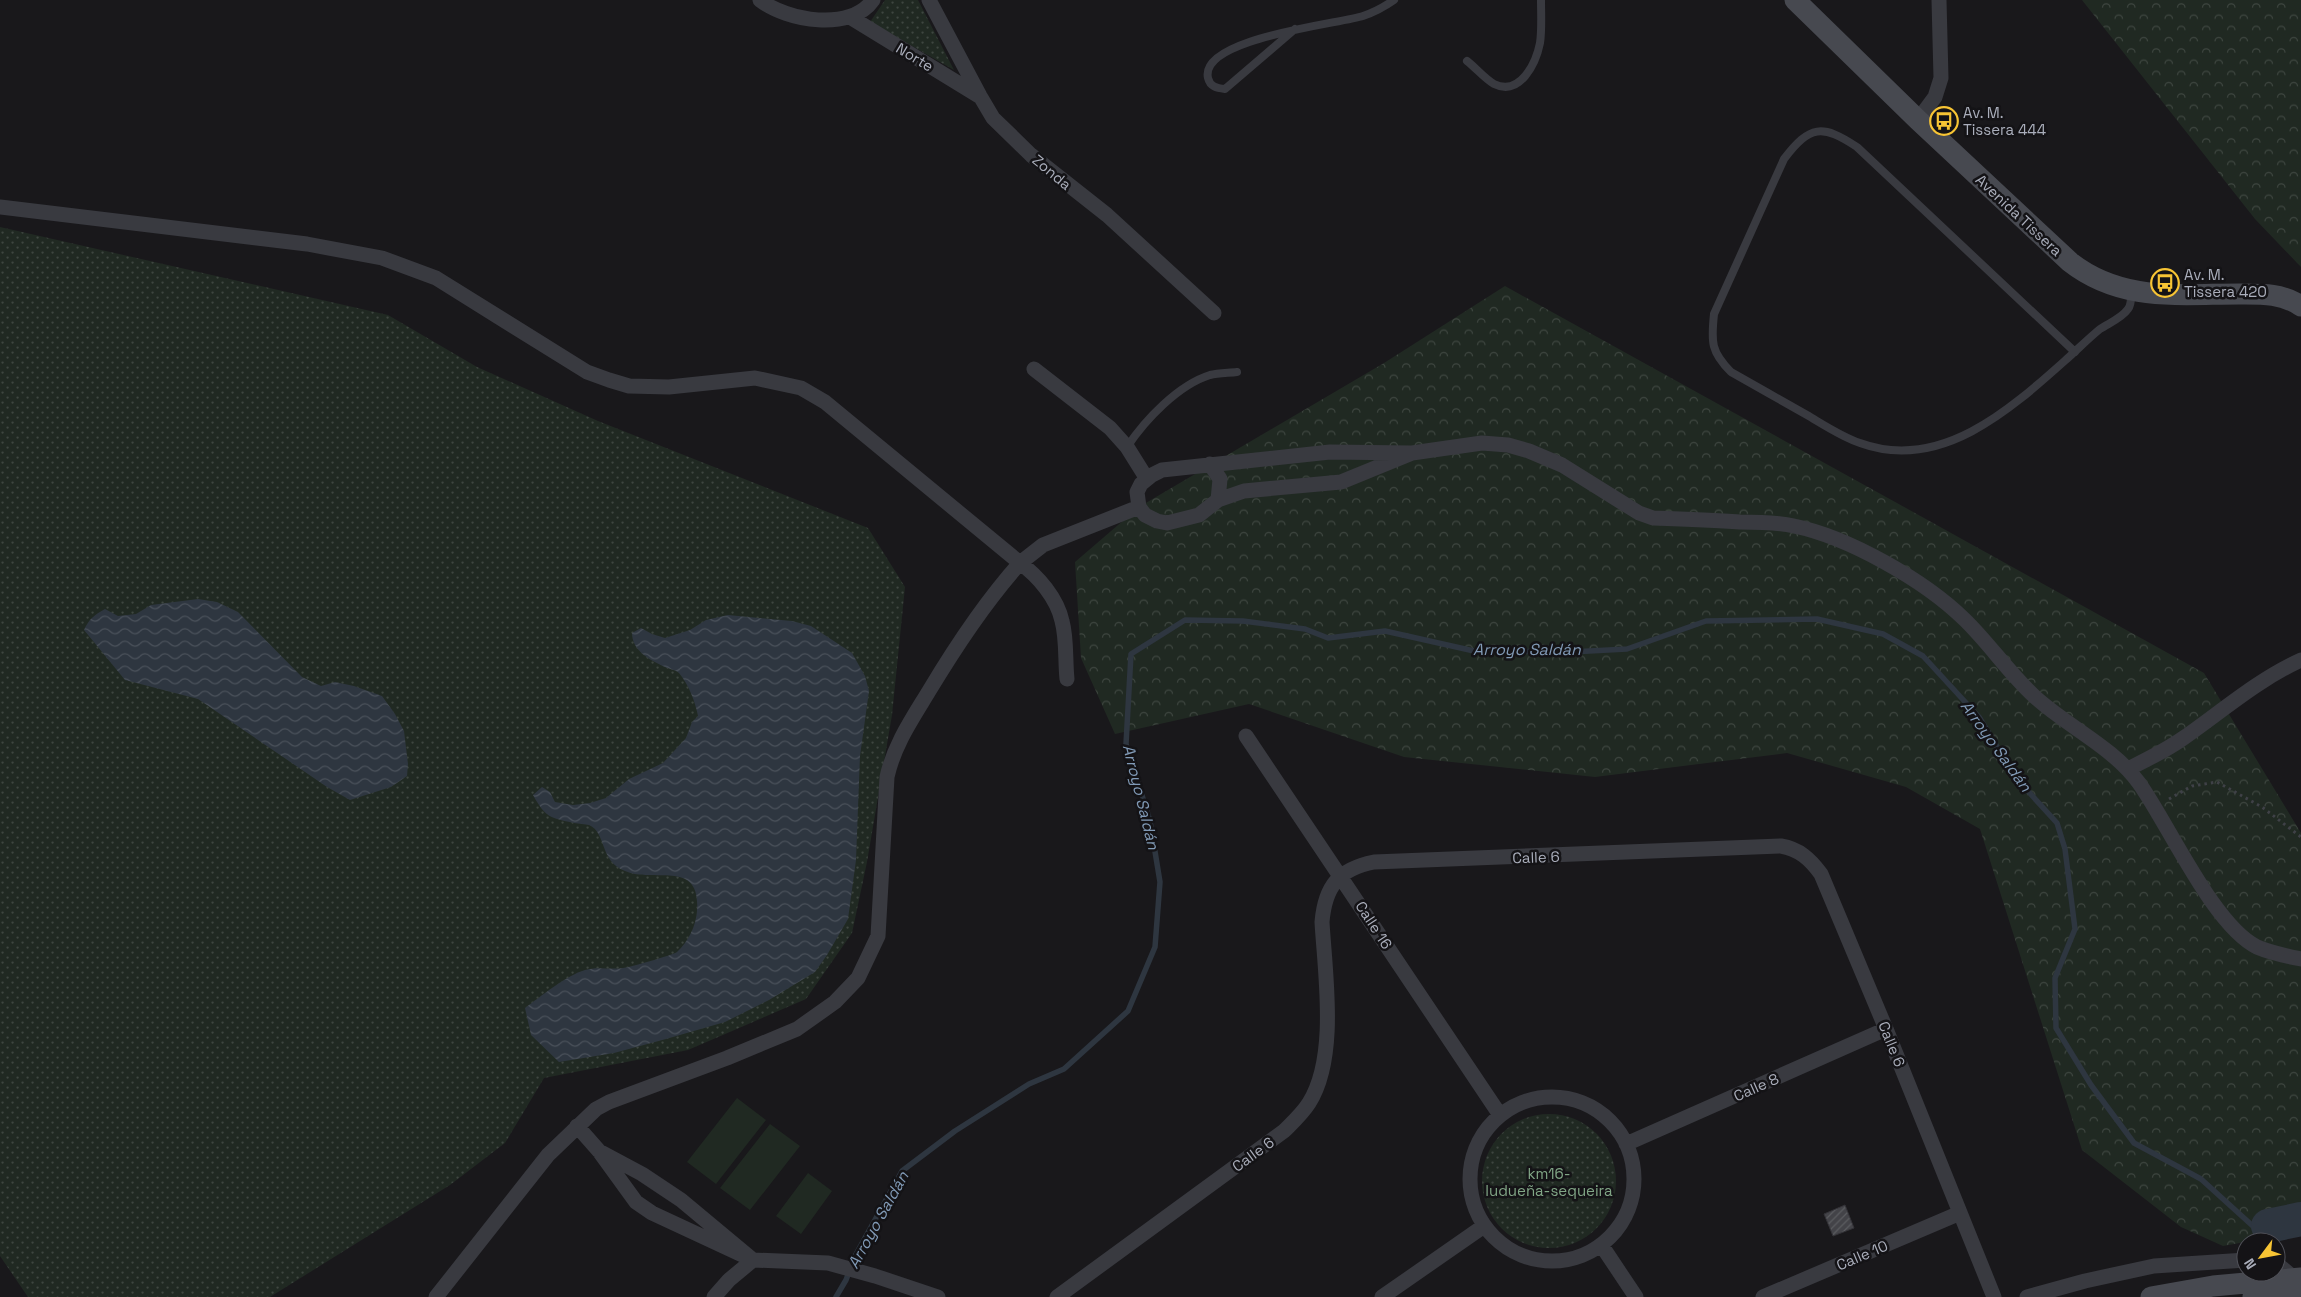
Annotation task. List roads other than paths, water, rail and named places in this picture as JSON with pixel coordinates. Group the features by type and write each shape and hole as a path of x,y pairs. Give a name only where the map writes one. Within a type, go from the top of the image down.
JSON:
{"main road":[{"name":"Avenida Tissera","path":"1795,0 1918,120 2070,262 2087,275 2111,286 2140,293 2266,293 2301,306"},
{"path":"2151,1297 2213,1286 2299,1283"},
{"path":"2240,1297 2299,1283"}],"street":[{"path":"760,0 789,13 822,20 850,17 866,9 873,0"},
{"name":"Zonda","path":"930,0 980,96 994,118 1010,136 1076,192 1107,214 1214,313"},
{"path":"1918,120 1935,97 1941,78 1939,0"},
{"name":"Norte","path":"850,17 980,96"},
{"path":"0,207 307,244 382,258 436,278 587,372 629,386 669,388 755,378 801,388 825,402 1035,574 1052,599 1062,621 1067,679"},
{"path":"1034,369 1110,428 1126,447 1147,479"},
{"path":"1412,453 1341,482 1244,491 1218,500 1199,515 1167,523 1157,521 1145,515 1139,507 1137,492 1141,484 1162,470 1330,452 1412,453 1482,443 1508,445 1529,451 1562,465 1639,513 1653,518 1793,525 1853,546 1916,581 1946,603 1964,618 2031,693 2128,770 2155,807 2216,907 2242,936 2256,946 2275,954 2301,958"},
{"path":"1210,464 1220,479 1218,500"},
{"path":"436,1297 548,1155 596,1109 609,1102 727,1058 797,1029 835,1002 858,978 878,936 887,777 891,760 900,739 953,650 1002,582 1020,563 1043,544 1139,507"},
{"path":"2128,770 2181,740 2218,711 2273,674 2301,660"},
{"name":"Calle 16","path":"1246,736 1341,875 1500,1116"},
{"name":"Calle 6","path":"1057,1297 1284,1131 1299,1117 1310,1101 1323,1068 1327,1036 1322,922 1324,906 1328,892 1341,875 1351,868 1374,862 1781,846 1804,854 1821,874 1994,1297"},
{"name":"Calle 8","path":"1626,1144 1886,1029"},
{"path":"1545,1097 1570,1098 1593,1108 1606,1118 1612,1123 1626,1144 1634,1165 1635,1188 1629,1210 1618,1230 1602,1246 1578,1258 1552,1262 1526,1258 1518,1254 1502,1245 1484,1226 1473,1204 1470,1180 1473,1156 1483,1134 1500,1116 1521,1103 1545,1097"},
{"path":"578,1126 599,1151 636,1202 652,1213 753,1260 828,1263 938,1297"},
{"path":"599,1151 642,1174 681,1200 753,1260"},
{"name":"Calle 10","path":"1763,1297 1960,1213"},
{"path":"1382,1297 1484,1226"},
{"path":"1602,1246 1636,1297"},
{"path":"714,1297 729,1280 753,1260"},
{"path":"2027,1297 2085,1281 2154,1266 2236,1261"},
{"path":"2286,1272 2299,1283"}],"lane":[{"path":"1295,29 1225,89 1215,88 1209,81 1207,72 1211,61 1246,43 1295,29 1362,16 1382,9 1394,0"},
{"path":"1467,61 1494,84 1506,87 1520,82 1530,69 1540,43 1541,0"},
{"path":"2074,352 1857,147 1837,134 1824,130 1810,134 1796,144 1784,159 1714,314 1712,330 1713,348 1718,359 1731,372 1834,431 1861,443 1888,450 1913,452 1952,440 1980,427 2023,398 2099,330 2127,310 2131,304 2131,291"},
{"path":"1126,447 1150,417 1195,382 1211,375 1237,372"}],"water":[{"path":"198,599 217,602 238,612 302,677 321,686 335,682 354,686 382,696 404,731 408,764 407,776 391,787 350,800 327,787 198,699 125,680 84,630 92,618 105,609 118,616 136,614 151,605"},
{"path":"728,615 792,621 811,626 852,653 865,676 869,691 860,756 856,860 848,919 815,972 769,1000 725,1022 614,1053 559,1062 531,1035 525,1008 570,976 585,970 627,967 677,952 685,943 693,928 697,911 696,895 692,884 684,878 637,874 625,871 611,861 595,829 589,825 554,818 541,808 533,795 542,787 550,792 555,802 573,805 590,803 606,798 629,779 663,763 686,738 692,722 698,716 697,710 689,688 679,673 654,661 638,650 632,633 641,628 665,638 690,630 706,620"}],"waterway":[{"name":"Arroyo Saldán","path":"836,1297 846,1280 855,1256 902,1171 955,1131 1029,1084 1064,1069 1128,1011 1155,947 1160,882 1150,821 1126,744 1131,654 1185,620 1243,621 1305,629 1328,638 1385,631 1474,651 1571,652 1627,649 1706,621 1817,619 1883,634 1923,656 1979,717 2016,778 2057,823 2065,849 2075,929 2055,978 2056,1028 2091,1085 2134,1143 2201,1179 2255,1228 2268,1226"},
{"name":"Arroyo Saldán","path":"2268,1226 2301,1219"}],"place":[{"name":"Av. M. Tissera 444","path":"1944,121"},
{"name":"Av. M. Tissera 420","path":"2165,283"}],"park label":[{"name":"km16- ludueña-sequeira","path":"1549,1182"}]}
